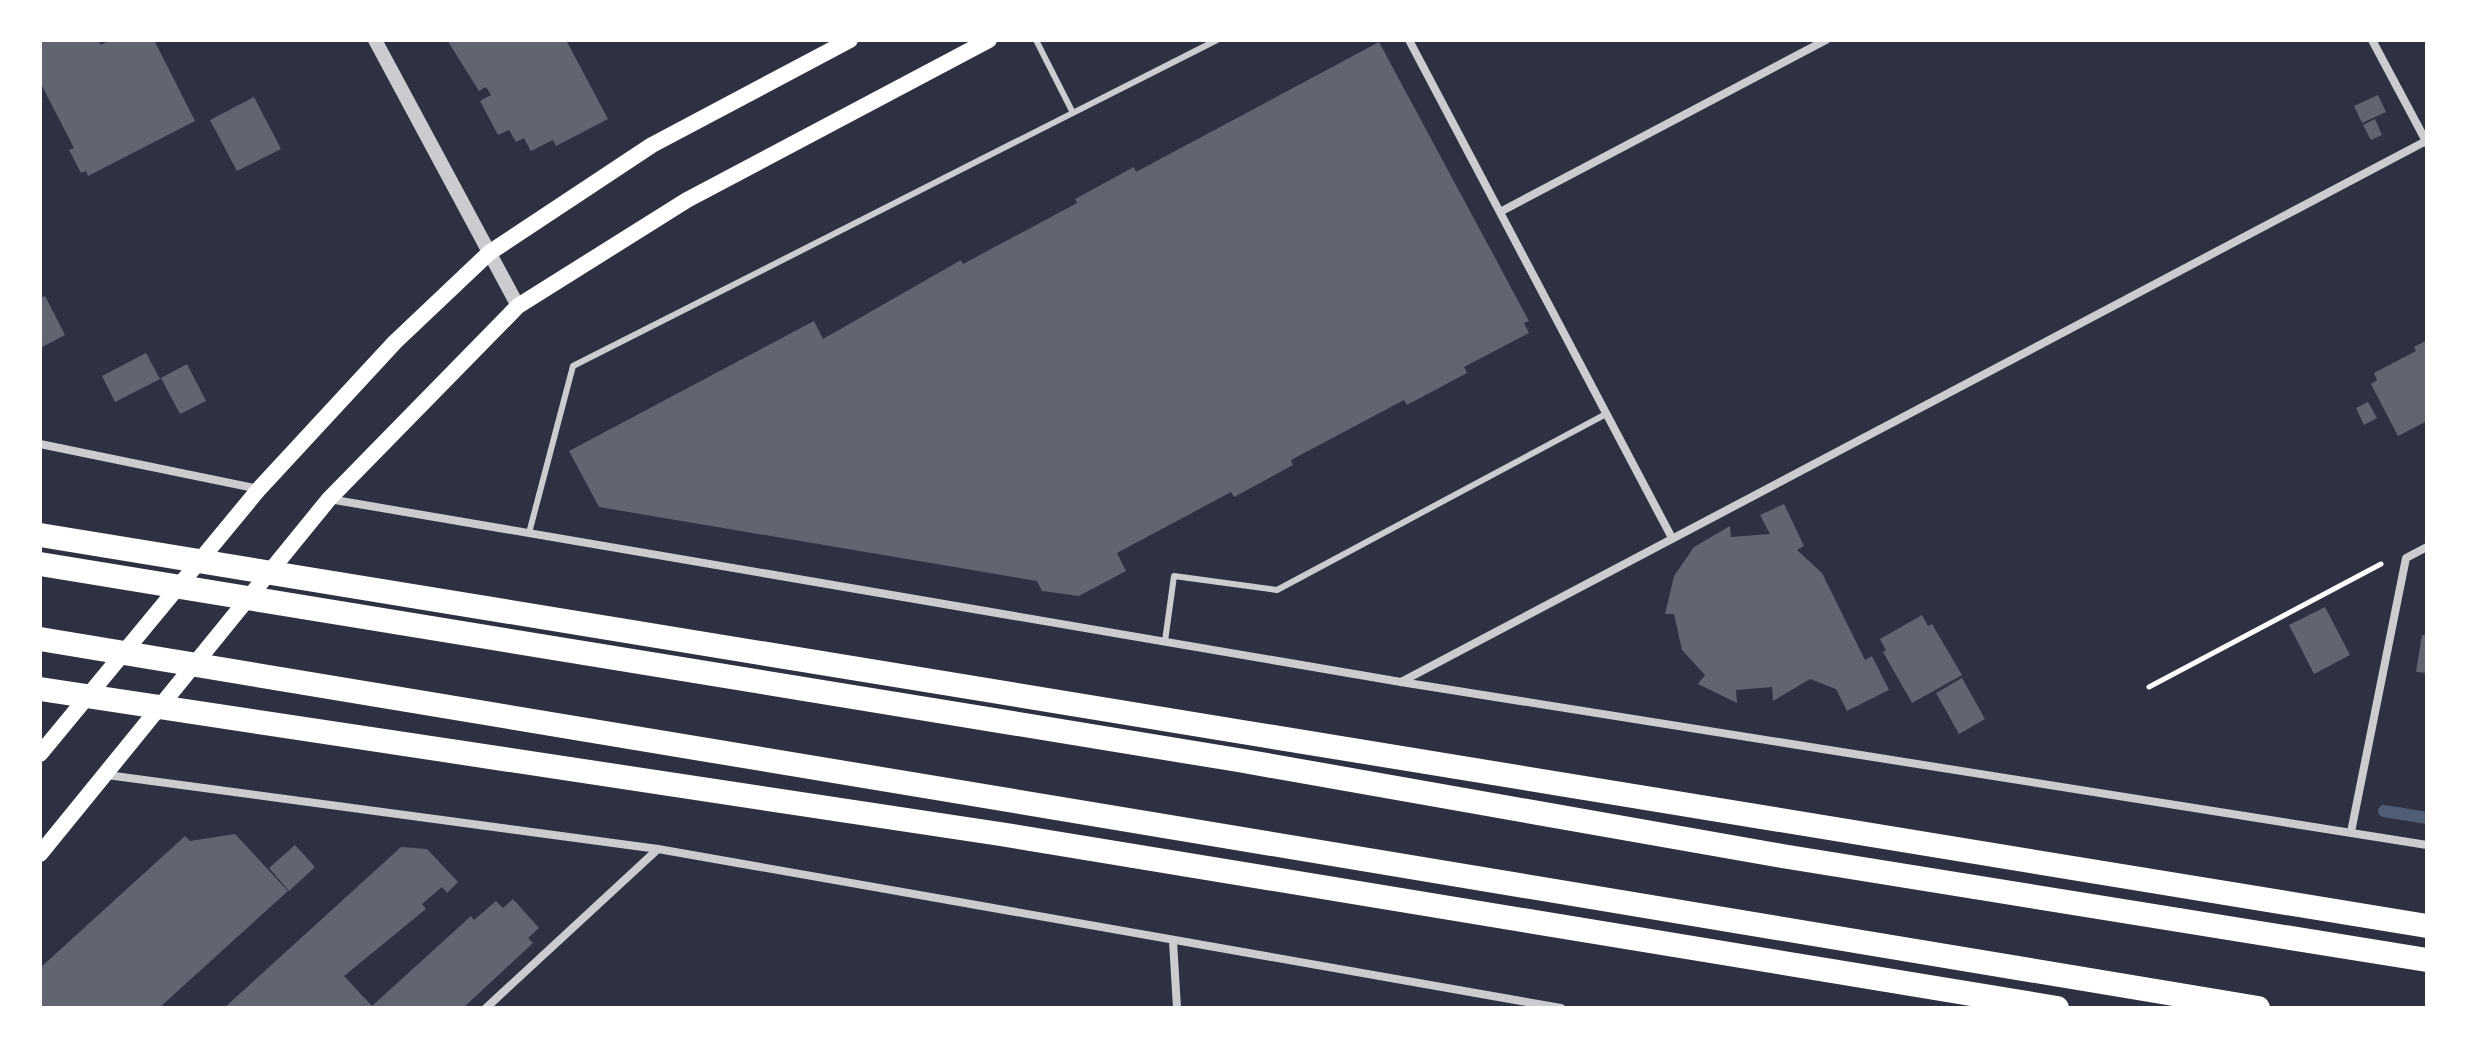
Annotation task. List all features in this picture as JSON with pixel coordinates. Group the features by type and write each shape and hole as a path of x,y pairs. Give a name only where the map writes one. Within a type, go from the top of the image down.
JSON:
{"highway":[{"path":"40,535 2427,926"},
{"path":"40,564 1238,760 1813,861 2427,960"},
{"path":"52,640 2258,1008"},
{"path":"40,689 1000,834 2057,1008"}],"main road":[{"path":"40,754 259,489 395,342 489,253 652,145 850,40"},
{"path":"40,854 329,499 518,306 687,200 989,40"}],"street":[{"path":"375,40 518,306"},
{"path":"1409,40 1672,538"},
{"path":"1500,212 1826,40"},
{"path":"1401,682 2426,142 2372,40"},
{"path":"40,444 259,489"},
{"path":"329,499 1401,682 2427,845"},
{"path":"2351,832 2406,558 2427,547"},
{"path":"107,775 658,849 1561,1008"},
{"path":"486,1008 658,849"},
{"path":"1173,941 1177,1008"}],"lane":[{"path":"1036,40 1073,113"},
{"path":"529,533 573,366 1217,40"},
{"path":"1165,641 1174,576 1277,590 1606,414"}],"path":[{"path":"2149,687 2381,564 2406,558"}],"building":[{"path":"98,40 101,45 110,40 154,40 195,121 88,176 86,171 81,173 69,150 74,148 40,82 40,42"},
{"path":"447,40 566,40 608,119 556,146 553,140 531,151 524,138 516,142 509,130 498,135 480,101 491,95 486,87 479,91"},
{"path":"1379,42 1529,321 1524,323 1529,333 1464,367 1467,373 1407,405 1404,400 1291,460 1293,465 1234,497 1231,492 1117,553 1126,571 1079,596 1042,591 1037,581 599,507 569,451 814,321 823,339 961,260 963,264 1077,203 1075,199 1134,167 1136,172"},
{"path":"2378,95 2386,112 2362,123 2354,106"},
{"path":"254,97 281,149 237,171 210,120"},
{"path":"2375,119 2382,135 2371,140 2363,125"},
{"path":"45,296 65,335 40,348 40,298"},
{"path":"2427,340 2427,421 2398,436 2371,384 2377,380 2374,373 2416,351 2414,347"},
{"path":"146,353 160,379 115,402 102,376"},
{"path":"187,364 206,401 180,414 161,378"},
{"path":"2368,402 2377,418 2364,425 2356,408"},
{"path":"1784,504 1804,546 1797,550 1822,573 1865,660 1872,656 1889,690 1847,711 1836,689 1810,679 1773,701 1772,687 1736,690 1737,703 1698,684 1705,675 1682,650 1674,614 1665,614 1674,576 1694,547 1730,526 1731,537 1770,534 1760,515"},
{"path":"2325,607 2350,655 2314,674 2289,625"},
{"path":"1922,615 1928,626 1932,624 1962,675 1912,703 1883,652 1886,650 1880,639"},
{"path":"2422,635 2427,635 2427,673 2416,672"},
{"path":"1962,678 1985,719 1959,734 1936,693"},
{"path":"235,834 288,891 159,1008 40,1008 40,968 185,836 190,841"},
{"path":"295,845 315,867 289,891 269,868"},
{"path":"401,847 427,849 458,882 447,893 442,887 422,904 426,909 344,976 372,1006 471,916 474,920 496,901 503,908 513,899 539,928 528,938 533,943 463,1008 224,1008"}],"waterway":[{"path":"2384,811 2427,818"}]}
